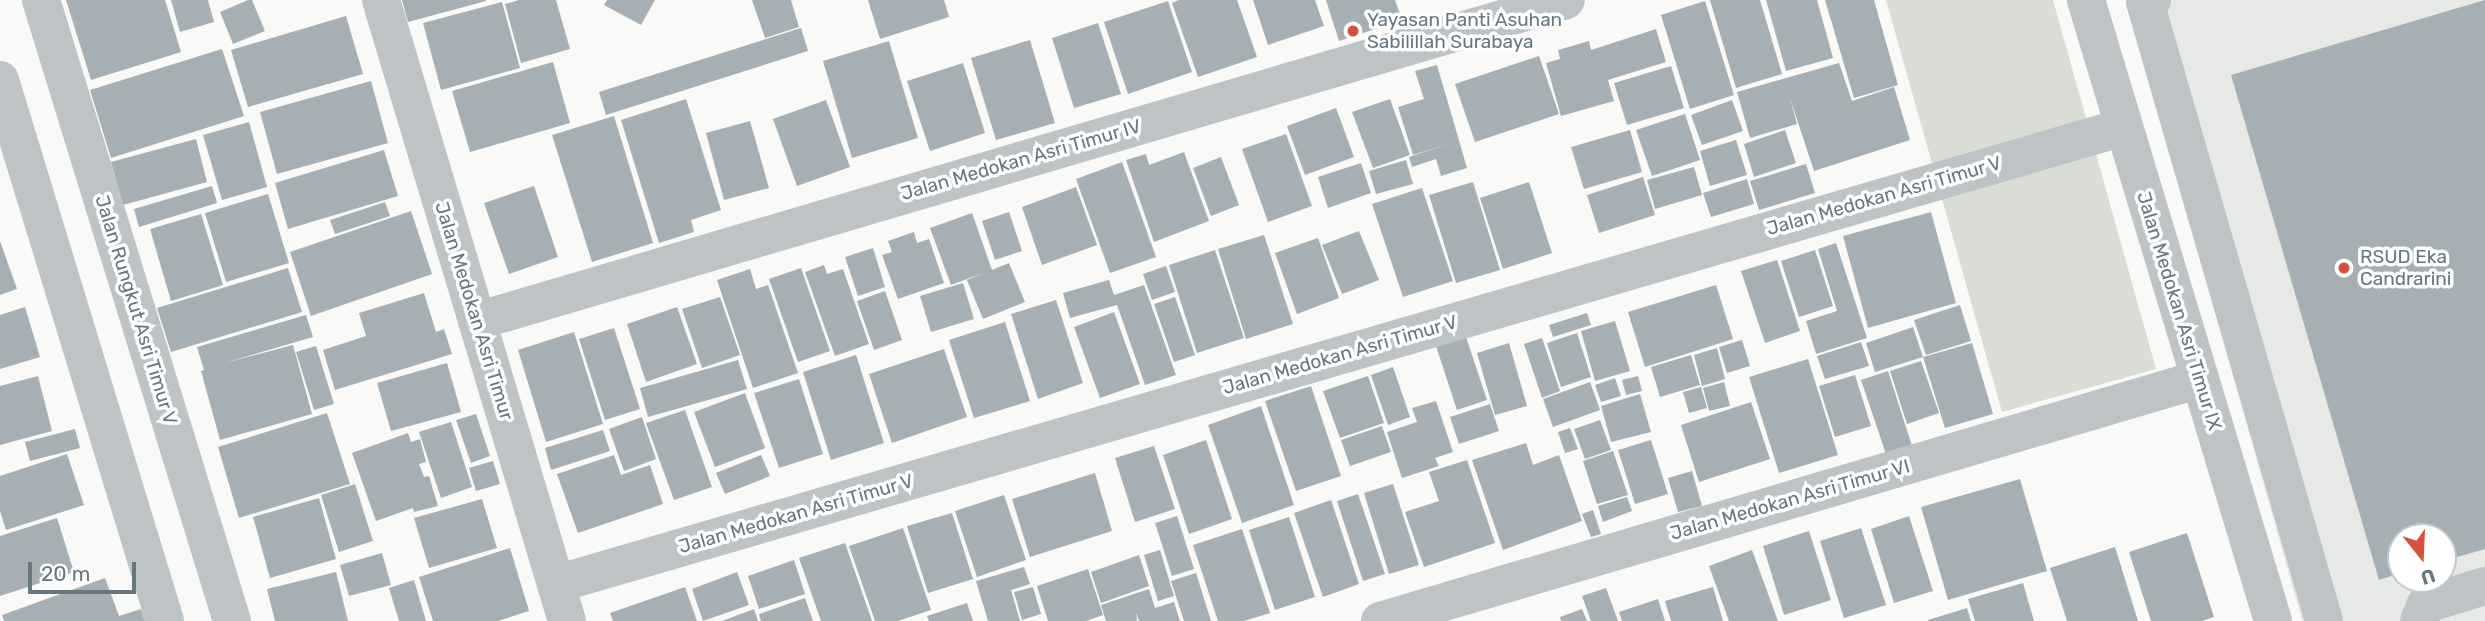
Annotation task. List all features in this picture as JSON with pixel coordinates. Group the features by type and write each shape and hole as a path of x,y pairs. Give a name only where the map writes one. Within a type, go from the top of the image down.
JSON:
{"street":[{"name":"Jalan Rungkut Asri Timur V","path":"41,0 232,621"},
{"name":"Jalan Medokan Asri Timur","path":"381,0 567,621"},
{"name":"Jalan Medokan Asri Timur IV","path":"477,321 1566,0"},
{"name":"Jalan Medokan Asri Timur IX","path":"2086,0 2273,621"},
{"path":"2151,0 2145,2 2324,621"},
{"path":"0,80 165,621"},
{"name":"Jalan Medokan Asri Timur V","path":"556,584 2124,127"},
{"name":"Jalan Medokan Asri Timur VI","path":"1380,621 2200,379"},
{"path":"2419,621 2426,604 2485,586"}],"shaded area":[{"path":"1886,0 2053,0 2156,369 2002,412"},
{"name":"RSUD Eka Candrarini","path":"2127,0 2485,0 2485,621 2302,621"}],"building":[{"path":"66,0 165,0 181,52 91,80"},
{"path":"171,0 208,0 214,22 180,32"},
{"path":"252,0 265,31 233,44 220,12"},
{"path":"402,0 486,0 486,1 408,22"},
{"path":"519,0 556,0 570,49 521,63 505,4"},
{"path":"607,0 655,0 641,25 604,5"},
{"path":"752,0 791,0 799,27 765,38"},
{"path":"868,0 944,0 949,17 880,39"},
{"path":"1179,0 1237,0 1257,57 1198,77 1172,3"},
{"path":"1253,0 1315,0 1324,26 1268,45"},
{"name":"Yayasan Panti Asuhan Sabilillah Surabaya","path":"1326,0 1395,0 1402,20 1339,41"},
{"path":"1710,0 1760,0 1782,74 1736,88"},
{"path":"1766,0 1817,0 1833,58 1786,71"},
{"path":"1825,0 1874,0 1898,85 1854,98"},
{"path":"2485,0 2485,549 2457,557 2457,523 2387,523 2387,577 2379,580 2231,75"},
{"path":"1168,1 1192,72 1128,94 1104,22"},
{"path":"1705,1 1734,95 1690,109 1661,15"},
{"path":"502,2 520,68 441,90 423,23"},
{"path":"346,16 363,74 248,107 231,50"},
{"path":"1098,23 1121,94 1074,108 1052,38"},
{"path":"801,28 808,51 606,115 599,92"},
{"path":"1656,29 1666,62 1608,80 1614,101 1561,116 1546,63 1560,59 1558,50 1589,41 1591,50"},
{"path":"1030,40 1055,123 996,140 971,58"},
{"path":"889,41 918,138 852,158 823,61"},
{"path":"222,49 244,116 111,158 90,90"},
{"path":"1539,56 1559,114 1475,142 1455,84"},
{"path":"553,62 570,123 470,152 452,91"},
{"path":"963,63 985,133 930,151 907,81"},
{"path":"1839,63 1852,101 1894,87 1910,140 1814,171 1790,98 1797,124 1750,138 1737,92"},
{"path":"1437,65 1467,168 1441,176 1436,159 1412,167 1409,157 1453,142 1413,155 1398,107 1424,99 1415,71"},
{"path":"1671,66 1684,108 1627,125 1614,83"},
{"path":"371,81 388,143 277,174 260,112"},
{"path":"686,99 721,210 691,220 694,232 659,243 621,120"},
{"path":"1390,99 1410,155 1373,168 1352,112"},
{"path":"826,100 850,167 797,186 773,119"},
{"path":"1732,100 1743,131 1702,145 1691,115"},
{"path":"1336,108 1354,157 1305,175 1287,126"},
{"path":"1685,114 1700,160 1652,176 1636,130"},
{"path":"614,116 653,243 592,262 552,135"},
{"path":"750,121 769,188 724,200 706,133"},
{"path":"249,122 267,187 222,200 203,135"},
{"path":"1630,130 1642,172 1584,189 1571,147"},
{"path":"1785,130 1796,163 1754,177 1744,144"},
{"path":"1286,134 1312,206 1268,222 1242,149"},
{"path":"196,139 207,182 123,205 111,162"},
{"path":"1736,140 1747,175 1710,186 1700,151"},
{"path":"384,150 398,196 288,229 275,183"},
{"path":"1184,152 1209,221 1154,242 1126,160 1146,154 1149,165"},
{"path":"1221,157 1239,205 1211,216 1193,168"},
{"path":"1406,160 1413,184 1376,194 1369,171"},
{"path":"1122,162 1156,257 1110,273 1076,179"},
{"path":"1361,163 1371,193 1328,208 1318,177"},
{"path":"1806,164 1815,193 1759,210 1750,181"},
{"path":"1694,167 1702,195 1655,209 1647,180"},
{"path":"1643,177 1655,215 1599,233 1587,195"},
{"path":"1747,179 1754,204 1711,217 1703,193"},
{"path":"1473,182 1500,270 1456,283 1429,195"},
{"path":"1529,182 1552,253 1503,269 1480,198"},
{"path":"212,186 217,203 139,227 134,209"},
{"path":"534,186 558,257 509,274 484,203"},
{"path":"1076,187 1097,245 1042,265 1022,207"},
{"path":"1422,188 1453,281 1403,297 1372,204"},
{"path":"268,194 289,263 226,282 205,213"},
{"path":"385,202 390,216 335,234 330,220"},
{"path":"411,211 432,274 311,316 290,252"},
{"path":"1009,212 1022,251 995,260 982,221"},
{"path":"1931,212 1956,303 1868,328 1843,236"},
{"path":"972,213 992,270 1009,263 1025,302 983,319 967,280 983,273 951,285 930,228"},
{"path":"201,214 223,285 171,301 150,229"},
{"path":"1359,231 1379,280 1342,294 1322,245"},
{"path":"914,232 917,243 929,239 944,283 898,299 882,255 892,252 888,241"},
{"path":"1264,235 1293,324 1246,339 1218,249"},
{"path":"1318,238 1339,298 1297,314 1275,253"},
{"path":"0,241 17,289 0,295"},
{"path":"1836,243 1867,338 1816,354 1806,321 1837,311 1818,249"},
{"path":"873,248 885,287 858,296 845,257"},
{"path":"1215,250 1244,338 1197,353 1169,265"},
{"path":"1815,250 1833,306 1799,317 1781,261"},
{"path":"1777,260 1800,331 1765,343 1741,271"},
{"path":"824,265 827,274 843,269 869,344 835,356 805,272"},
{"path":"1166,266 1175,292 1152,300 1143,274"},
{"path":"288,268 302,312 171,352 157,308"},
{"path":"801,268 830,351 798,362 769,279"},
{"path":"750,269 756,289 768,285 798,373 753,388 717,280"},
{"path":"1109,280 1114,295 1144,285 1176,375 1145,385 1117,305 1070,318 1063,293"},
{"path":"963,283 974,319 931,332 920,296"},
{"path":"1716,285 1733,339 1645,367 1628,312"},
{"path":"885,291 902,340 874,350 857,301"},
{"path":"424,293 436,332 444,329 452,354 335,390 323,350 366,336 359,313"},
{"path":"720,297 740,355 702,368 682,309"},
{"path":"1175,297 1195,355 1174,362 1154,304"},
{"path":"1056,300 1083,383 1038,399 1011,314"},
{"path":"1960,305 1971,341 1926,355 1914,320"},
{"path":"25,307 40,357 0,369 0,315"},
{"path":"677,307 697,364 646,382 627,324"},
{"path":"1114,312 1140,384 1100,398 1074,327"},
{"path":"1587,313 1591,325 1553,337 1549,325"},
{"path":"306,315 313,337 224,363 293,345 312,414 220,440 197,347"},
{"path":"1615,321 1630,371 1595,381 1581,331"},
{"path":"1005,322 1030,401 974,418 949,340"},
{"path":"1913,327 1923,357 1875,372 1866,343"},
{"path":"614,328 640,409 605,420 579,339"},
{"path":"574,332 603,424 546,442 518,350"},
{"path":"1577,333 1591,377 1561,387 1547,343"},
{"path":"1465,334 1487,400 1457,410 1435,343"},
{"path":"1542,338 1560,391 1542,398 1524,344"},
{"path":"1742,340 1750,366 1727,373 1719,347"},
{"path":"1861,342 1869,366 1825,379 1817,356"},
{"path":"1509,343 1527,406 1495,415 1477,353"},
{"path":"1972,343 1993,414 1945,428 1923,357"},
{"path":"316,346 334,404 314,410 296,352"},
{"path":"1717,348 1725,379 1702,386 1694,355"},
{"path":"944,349 967,417 892,443 869,374"},
{"path":"856,355 884,443 831,460 803,372"},
{"path":"1691,355 1700,385 1660,397 1651,367"},
{"path":"1808,359 1838,455 1779,473 1749,377"},
{"path":"738,360 747,389 648,417 640,388"},
{"path":"1921,361 1939,413 1907,424 1890,371"},
{"path":"447,363 461,412 391,431 377,383"},
{"path":"1393,367 1410,417 1388,425 1371,375"},
{"path":"1888,371 1912,446 1886,454 1861,380"},
{"path":"1855,375 1871,426 1835,437 1819,386"},
{"path":"38,376 52,431 0,445 0,386"},
{"path":"1368,376 1384,423 1340,438 1323,391"},
{"path":"1638,376 1642,391 1626,395 1622,380"},
{"path":"1615,378 1621,396 1601,402 1595,385"},
{"path":"799,379 823,454 779,468 754,393"},
{"path":"1590,382 1600,410 1553,427 1543,399"},
{"path":"1724,382 1730,406 1709,411 1703,388"},
{"path":"1311,386 1341,476 1296,491 1265,401"},
{"path":"1701,387 1707,408 1689,413 1683,392"},
{"path":"745,393 765,448 715,467 694,412"},
{"path":"1640,394 1651,432 1611,442 1601,406"},
{"path":"1436,401 1453,452 1435,458 1439,466 1402,478 1387,432 1417,422 1412,408"},
{"path":"1751,402 1770,459 1699,482 1681,425"},
{"path":"1490,404 1499,431 1459,444 1450,417"},
{"path":"1261,406 1294,505 1242,523 1208,425"},
{"path":"685,410 712,487 674,500 646,423"},
{"path":"327,413 350,484 239,518 218,447"},
{"path":"476,414 490,456 471,463 456,420"},
{"path":"642,417 656,459 624,471 609,429"},
{"path":"1600,420 1611,450 1585,459 1574,429"},
{"path":"451,422 472,487 441,498 419,432"},
{"path":"1382,426 1391,452 1350,466 1341,440"},
{"path":"1570,428 1578,449 1565,453 1558,432"},
{"path":"75,429 80,448 30,461 25,442"},
{"path":"603,430 610,451 551,470 545,448"},
{"path":"408,433 411,442 420,439 426,462 419,464 424,477 429,476 438,506 414,512 413,508 376,521 352,453"},
{"path":"1206,440 1232,519 1189,534 1163,455"},
{"path":"1651,440 1668,494 1635,504 1618,450"},
{"path":"1526,443 1533,465 1559,455 1582,521 1503,550 1472,460"},
{"path":"1154,446 1175,509 1135,522 1115,458"},
{"path":"1613,451 1628,495 1597,504 1583,461"},
{"path":"67,454 84,505 6,530 0,511 0,476"},
{"path":"614,455 621,475 650,465 663,504 578,533 557,474"},
{"path":"761,455 770,476 725,494 716,473"},
{"path":"1467,460 1495,543 1424,567 1405,512 1439,501 1429,472"},
{"path":"493,461 500,484 476,491 469,468"},
{"path":"1692,471 1702,506 1678,512 1668,478"},
{"path":"1095,473 1112,531 1030,557 1012,499"},
{"path":"2020,479 2047,571 1948,600 1921,507"},
{"path":"355,484 373,541 339,552 321,495"},
{"path":"1393,484 1419,565 1389,574 1364,493"},
{"path":"1358,494 1385,574 1363,581 1337,501"},
{"path":"1004,495 1026,560 977,577 955,511"},
{"path":"1627,497 1632,511 1603,522 1598,506"},
{"path":"319,498 336,559 270,578 253,517"},
{"path":"482,499 497,548 429,568 414,518"},
{"path":"1331,500 1359,584 1323,597 1294,513"},
{"path":"1593,510 1601,534 1591,537 1582,514"},
{"path":"952,513 973,579 928,593 907,526"},
{"path":"1177,516 1194,569 1172,576 1155,523"},
{"path":"1909,516 1933,591 1894,603 1871,529"},
{"path":"1289,517 1315,597 1275,610 1249,530"},
{"path":"57,518 74,572 0,596 0,536"},
{"path":"903,528 931,610 898,621 875,621 849,546"},
{"path":"1861,528 1886,605 1844,618 1820,541"},
{"path":"1242,529 1270,613 1244,621 1218,621 1193,545"},
{"path":"1809,531 1831,600 1784,615 1763,546"},
{"path":"2187,533 2214,617 2202,621 2151,621 2129,552"},
{"path":"845,543 872,621 821,621 799,558"},
{"path":"2115,547 2138,621 2067,621 2050,568"},
{"path":"510,548 529,611 498,621 433,621 419,577"},
{"path":"1160,550 1174,596 1158,601 1144,555"},
{"path":"1752,550 1778,621 1729,621 1709,566"},
{"path":"382,553 391,585 349,596 340,565"},
{"path":"1139,555 1149,586 1101,603 1091,572"},
{"path":"794,560 805,594 759,609 748,576"},
{"path":"1024,567 1030,584 1011,590 1020,621 988,621 976,581"},
{"path":"1088,569 1103,615 1086,621 1048,621 1037,586"},
{"path":"336,572 348,621 275,621 267,589"},
{"path":"737,572 749,605 703,621 692,589"},
{"path":"1196,573 1211,621 1184,621 1171,581"},
{"path":"105,578 119,616 141,609 145,621 4,621 2,615"},
{"path":"414,580 426,621 399,621 389,588"},
{"path":"2023,583 2034,621 1975,621 1968,599"},
{"path":"685,587 697,621 613,621 610,613"},
{"path":"1033,587 1041,614 1022,620 1014,592"},
{"path":"1713,587 1723,621 1671,621 1665,601"},
{"path":"1606,588 1618,621 1591,621 1582,596"},
{"path":"1149,589 1155,608 1174,602 1180,621 1139,621 1136,613 1137,621 1106,621 1101,605"},
{"path":"805,598 813,621 761,621 759,614"},
{"path":"1658,599 1665,621 1622,621 1619,612"},
{"path":"967,603 973,621 929,621 927,616"},
{"path":"1967,608 1971,621 1928,621 1928,620"},
{"path":"754,609 758,621 722,621"},
{"path":"1582,609 1587,621 1561,621 1560,617"}],"place":[{"name":"Yayasan Panti Asuhan Sabilillah Surabaya","path":"1353,31"},
{"name":"RSUD Eka Candrarini","path":"2344,268"}]}
